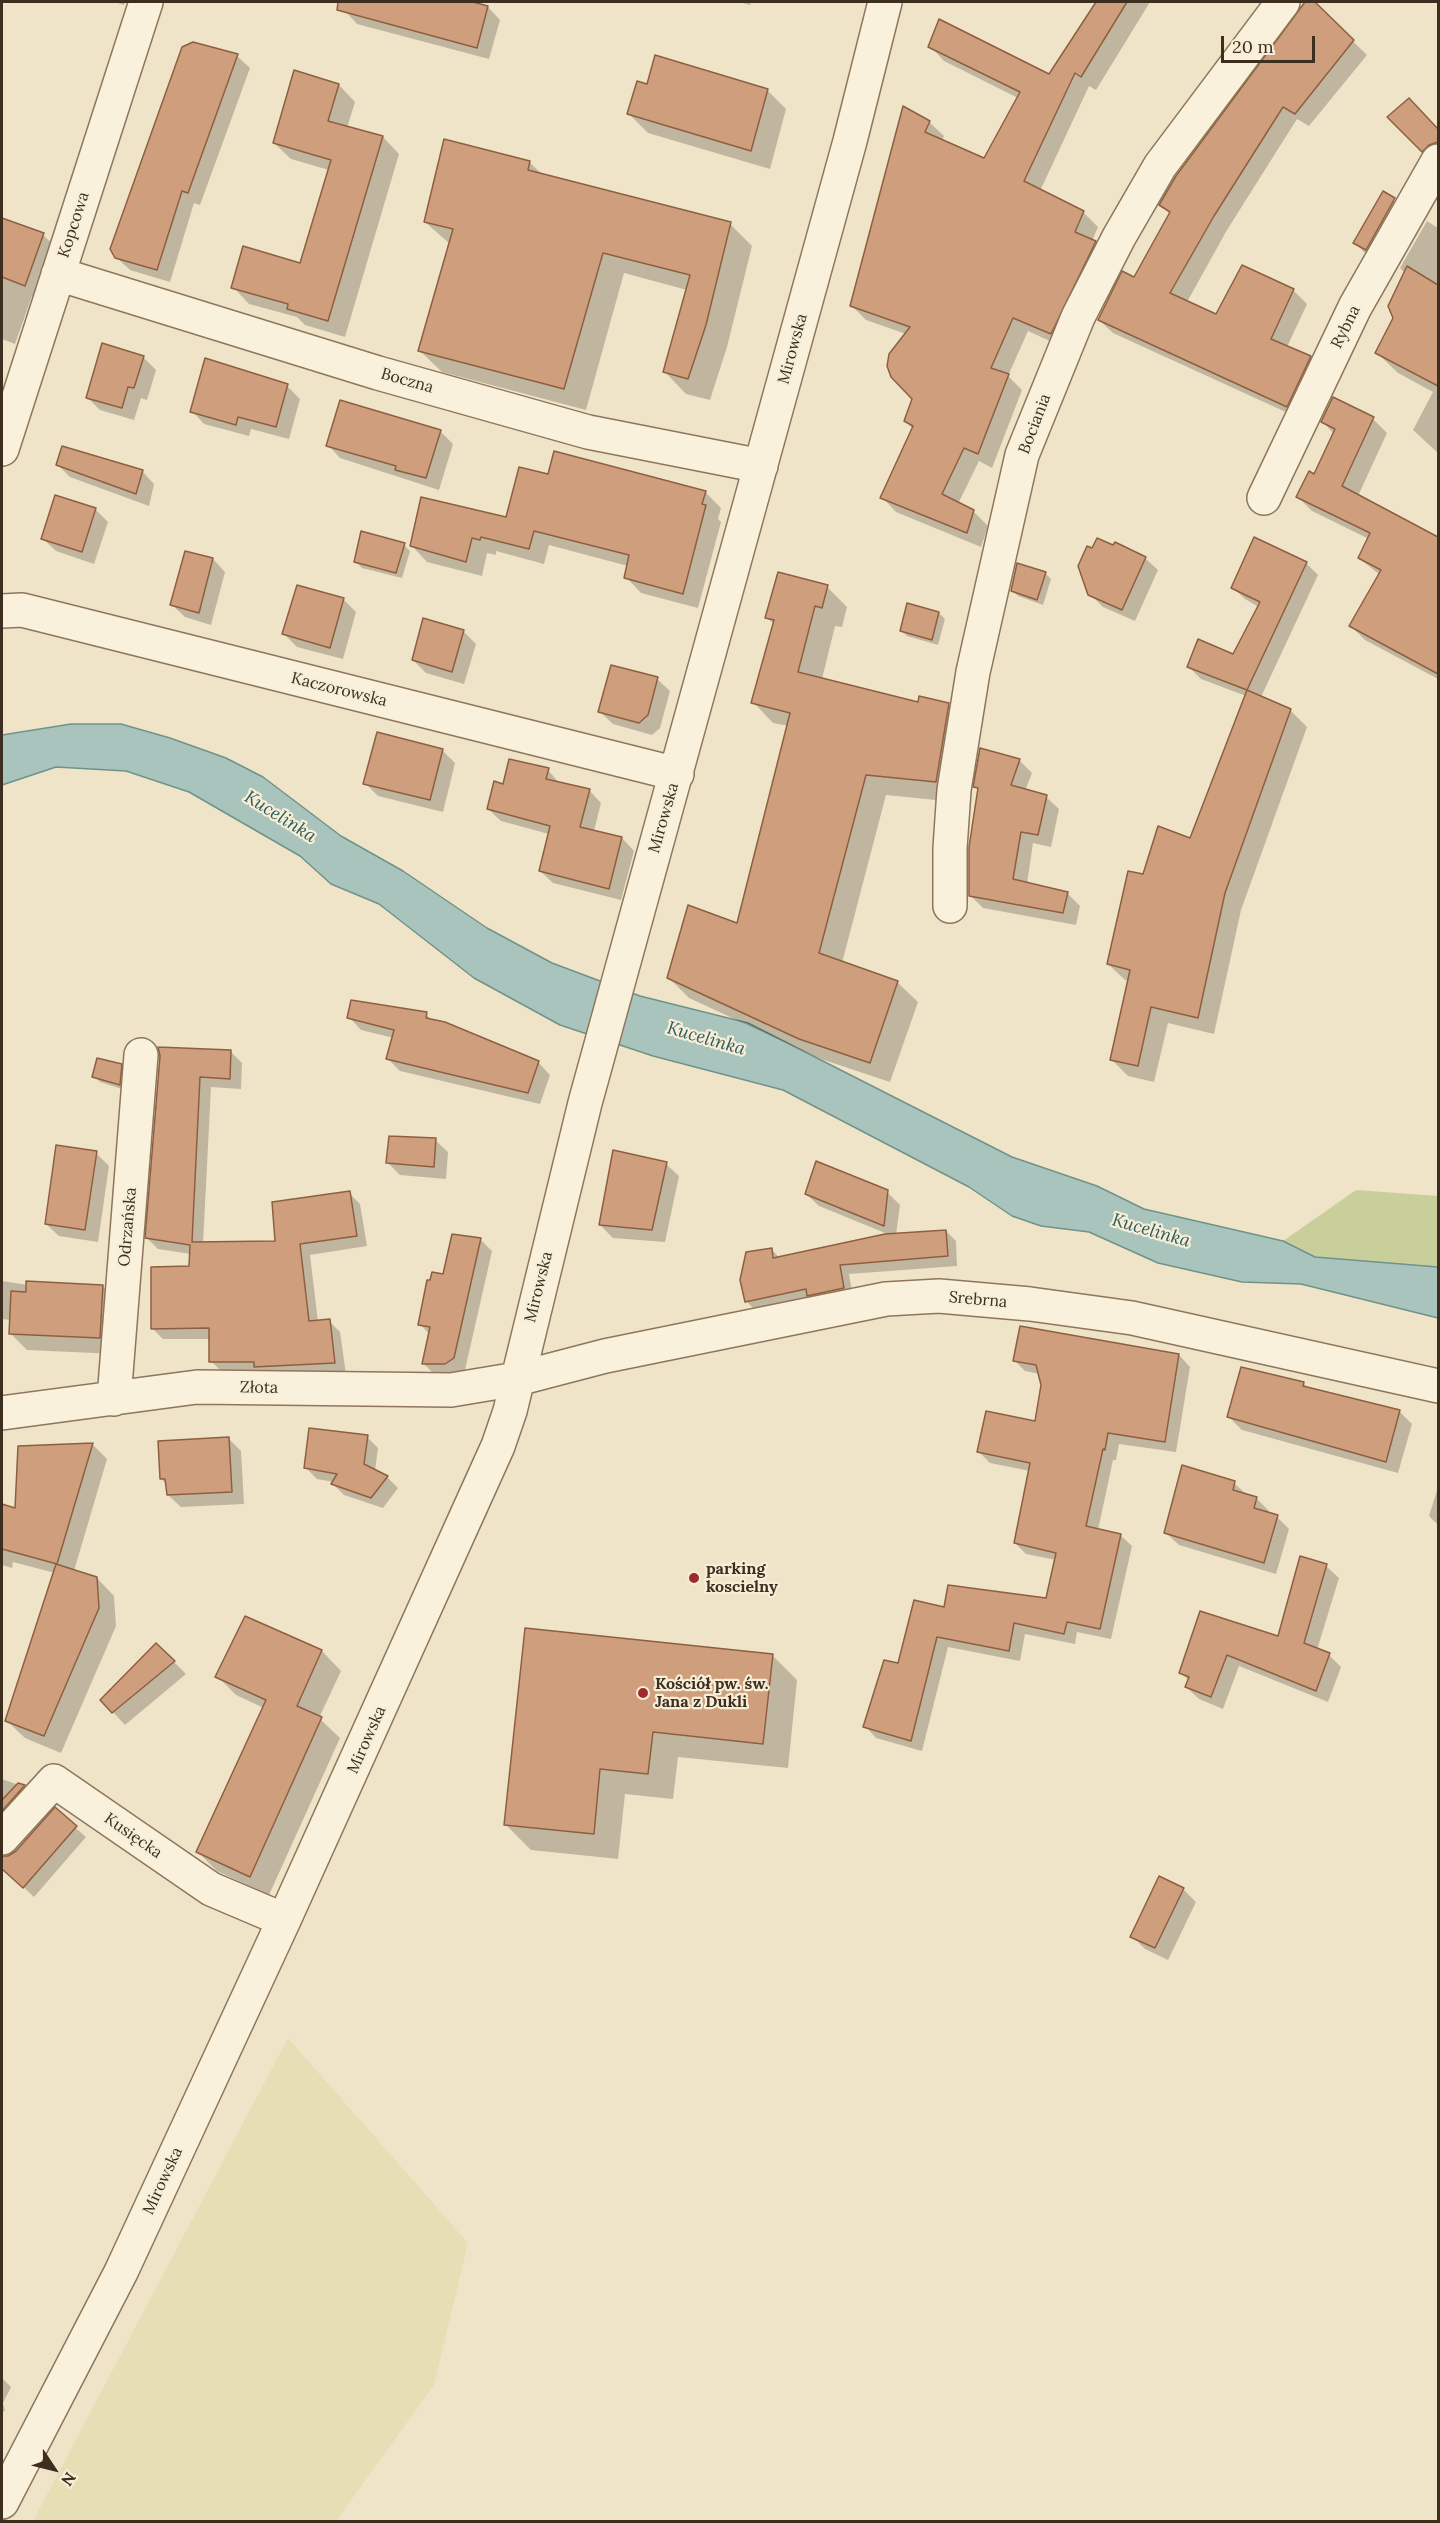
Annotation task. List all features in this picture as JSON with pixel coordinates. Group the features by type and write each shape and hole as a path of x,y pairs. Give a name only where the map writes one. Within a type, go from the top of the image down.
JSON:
{"street":[{"name":"Kopcowa","path":"2,450 146,2"},
{"name":"Mirowska","path":"2,2502 121,2272 483,1483 504,1428 585,1103 761,466 885,2"},
{"name":"Bociania","path":"950,906 950,848 954,790 973,672 1022,454 1078,317 1160,166 1283,2"},
{"name":"Rybna","path":"1264,498 1355,307 1438,160"},
{"name":"Boczna","path":"58,274 378,373 588,432 761,466"},
{"name":"Kaczorowska","path":"2,610 22,610 677,774"},
{"name":"Odrzańska","path":"114,1399 141,1055"},
{"name":"Srebrna","path":"517,1378 604,1356 886,1299 939,1296 1030,1304 1132,1318 1438,1386"},
{"name":"Złota","path":"2,1413 197,1387 450,1390 517,1378"},
{"name":"Kusięcka","path":"2,1838 54,1781 211,1889 284,1920"}],"shaded area":[{"path":"288,2038 468,2243 434,2385 336,2521 33,2521"}],"green space":[{"path":"1356,1190 1438,1196 1438,1267 1315,1257 1283,1241"}],"water":[{"name":"Kucelinka","path":"71,724 121,724 226,758 263,777 341,836 403,871 487,928 552,963 640,996 748,1023 1012,1157 1097,1186 1144,1209 1283,1241 1315,1257 1438,1267 1438,1318 1301,1284 1242,1282 1158,1263 1089,1232 1041,1226 1012,1216 969,1187 783,1090 653,1056 560,1025 474,978 379,904 331,884 300,856 189,792 126,771 56,767 2,785 2,735"}],"building":[{"path":"338,2 473,2 488,6 477,48 337,10"},
{"path":"1096,2 1127,2 1081,77 1075,73 1024,181 1084,211 1075,232 1096,241 1051,334 1013,318 991,368 1009,374 978,454 964,448 942,494 974,510 967,533 880,498 913,426 904,421 912,399 891,377 887,366 889,354 910,327 850,306 903,106 930,121 925,132 984,158 1020,92 928,47 939,19 1049,74"},
{"path":"1305,2 1315,2 1354,40 1295,114 1283,107 1214,216 1170,293 1216,314 1242,265 1294,289 1271,339 1311,356 1287,407 1098,320 1122,271 1134,277 1170,212 1159,205 1176,176"},
{"path":"193,42 238,54 188,193 182,191 157,270 115,258 110,249 182,47"},
{"path":"655,55 768,89 751,151 627,114 637,81 647,84"},
{"path":"294,70 339,84 328,121 383,136 328,321 287,309 288,304 231,288 243,246 300,263 331,160 273,143"},
{"path":"1409,98 1438,129 1438,142 1429,145 1422,152 1387,117"},
{"path":"444,139 530,161 528,170 731,222 706,325 688,379 663,372 690,275 603,253 564,389 418,351 453,229 424,222"},
{"path":"1383,191 1395,198 1366,250 1353,243"},
{"path":"2,218 44,233 25,286 2,277"},
{"path":"1407,266 1438,285 1438,386 1375,353 1393,318 1388,306"},
{"path":"102,343 144,356 134,388 128,387 122,408 86,398"},
{"path":"205,358 288,384 276,427 238,417 236,425 190,412"},
{"path":"1333,397 1374,417 1342,486 1438,537 1438,674 1349,626 1381,570 1358,558 1370,533 1296,497 1309,471 1314,474 1335,429 1321,422"},
{"path":"340,400 441,430 426,478 395,470 396,466 326,446"},
{"path":"62,446 143,470 136,494 56,465"},
{"path":"554,451 706,491 702,504 706,505 683,594 624,578 629,555 534,531 529,549 481,537 480,540 472,538 466,562 410,546 421,497 506,517 519,467 548,474"},
{"path":"55,495 96,508 82,552 41,539"},
{"path":"361,531 405,543 396,573 354,562"},
{"path":"1254,537 1307,562 1247,690 1187,667 1198,639 1233,654 1260,602 1231,588"},
{"path":"1097,538 1113,545 1115,542 1146,557 1122,610 1088,595 1078,566 1087,546 1092,548"},
{"path":"185,551 213,558 199,613 170,605"},
{"path":"1017,563 1046,572 1037,600 1011,591"},
{"path":"778,572 828,585 822,608 815,606 798,672 918,702 919,696 949,703 936,782 866,775 819,953 898,981 870,1063 799,1039 667,978 688,905 737,923 790,713 751,703 774,620 765,618"},
{"path":"297,585 344,598 330,648 282,634"},
{"path":"907,603 939,612 932,640 900,631"},
{"path":"423,618 464,630 452,672 412,660"},
{"path":"611,665 658,677 648,715 639,723 598,712"},
{"path":"1247,690 1291,709 1225,893 1198,1018 1151,1007 1138,1066 1110,1060 1130,970 1107,964 1128,871 1143,874 1158,826 1190,838"},
{"path":"377,732 443,749 430,800 363,784"},
{"path":"980,748 1020,759 1011,785 1047,795 1038,835 1021,832 1013,879 1068,892 1063,913 969,896 969,847 978,788 973,787"},
{"path":"509,759 549,768 546,779 590,789 580,827 622,837 609,889 539,871 550,826 487,809 494,781 503,784"},
{"path":"351,1000 427,1012 426,1018 445,1022 539,1061 528,1093 386,1059 394,1030 347,1018"},
{"path":"158,1047 231,1050 230,1079 200,1077 192,1242 275,1241 272,1202 350,1191 357,1236 300,1244 309,1321 330,1319 335,1363 254,1367 254,1362 209,1362 209,1328 151,1329 151,1267 189,1266 190,1245 145,1238 160,1056"},
{"path":"97,1058 122,1064 120,1085 92,1077"},
{"path":"389,1136 436,1138 434,1167 386,1163"},
{"path":"56,1145 97,1151 85,1230 45,1224"},
{"path":"613,1150 667,1162 652,1230 599,1225"},
{"path":"816,1161 888,1190 884,1226 805,1194"},
{"path":"946,1230 948,1256 840,1265 844,1288 807,1296 806,1289 745,1302 740,1280 746,1252 772,1248 773,1258 885,1234"},
{"path":"452,1234 481,1238 454,1358 445,1364 422,1364 430,1327 418,1325 427,1280 430,1280 432,1272 443,1274"},
{"path":"26,1281 103,1285 100,1338 9,1334 11,1291 26,1292"},
{"path":"1020,1326 1179,1354 1165,1442 1108,1433 1105,1450 1103,1449 1086,1526 1121,1534 1100,1629 1067,1622 1064,1634 1014,1623 1009,1651 937,1637 911,1741 863,1727 884,1660 898,1663 914,1600 944,1607 948,1585 1046,1598 1056,1553 1014,1543 1030,1463 977,1452 986,1411 1035,1421 1041,1385 1036,1365 1013,1361"},
{"path":"1241,1367 1304,1382 1303,1386 1400,1410 1386,1462 1227,1417"},
{"path":"309,1428 368,1435 364,1464 388,1476 371,1498 331,1484 337,1474 304,1468"},
{"path":"229,1437 232,1492 167,1495 165,1479 160,1479 158,1441"},
{"path":"93,1443 57,1564 2,1549 2,1504 15,1508 18,1446"},
{"path":"1182,1465 1235,1481 1233,1490 1257,1497 1254,1508 1278,1515 1264,1563 1164,1533"},
{"path":"1300,1556 1327,1564 1304,1643 1330,1653 1316,1691 1227,1655 1211,1697 1185,1687 1189,1677 1179,1673 1200,1611 1278,1636"},
{"path":"56,1564 97,1577 99,1608 44,1736 5,1721"},
{"path":"245,1616 322,1650 297,1706 322,1717 250,1877 196,1852 266,1700 215,1677"},
{"name":"Kościół pw. św. Jana z Dukli","path":"525,1628 773,1654 763,1744 653,1732 648,1774 600,1769 594,1834 504,1825"},
{"path":"156,1643 175,1661 112,1713 100,1700"},
{"path":"18,1783 25,1785 2,1811 2,1800"},
{"path":"55,1807 77,1826 23,1888 2,1869 2,1856 8,1856 16,1851"},
{"path":"1159,1876 1184,1888 1155,1948 1130,1937"}],"place":[{"name":"parking koscielny","path":"694,1578"},
{"name":"Kościół pw. św. Jana z Dukli","path":"643,1693"}]}
